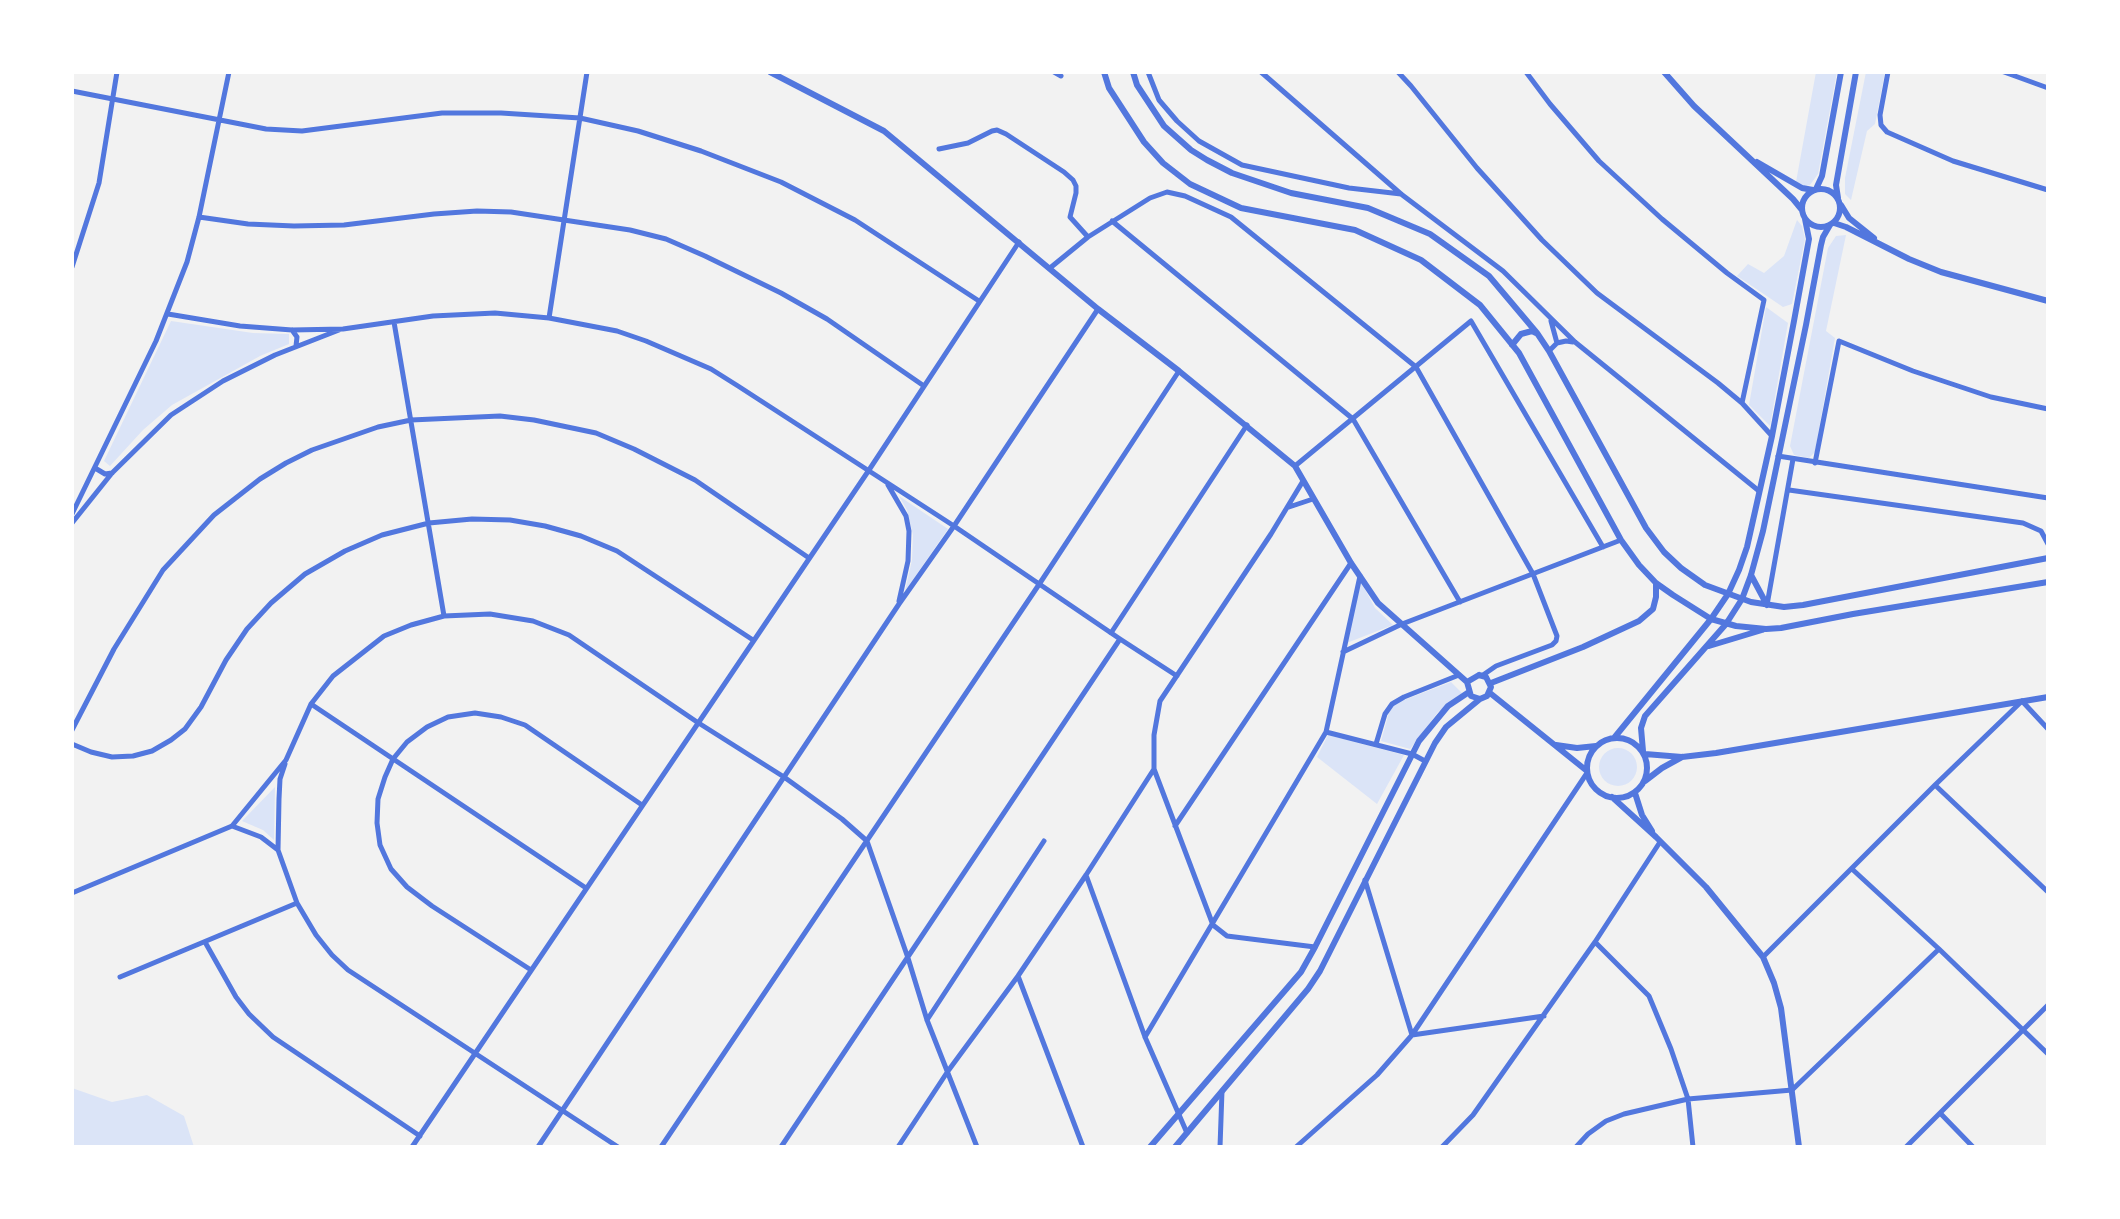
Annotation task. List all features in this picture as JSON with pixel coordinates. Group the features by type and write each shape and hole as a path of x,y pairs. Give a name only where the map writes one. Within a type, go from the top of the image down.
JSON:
{"street":[{"path":"72,267 99,183 117,72"},
{"path":"72,514 130,398 168,314 187,262 199,217 229,72"},
{"path":"549,318 587,72"},
{"path":"770,72 884,131 1098,309 1179,371 1295,466 1351,563 1378,603 1458,674 1469,680 1483,675 1490,669 1552,645 1556,641 1557,636 1533,574 1416,366 1231,217 1185,196 1167,192 1150,198 1112,221 1050,268"},
{"path":"1054,72 1061,76"},
{"path":"1104,72 1109,88 1144,142 1163,163 1190,184 1241,208 1355,231 1421,260 1480,304 1519,353 1621,540 1639,565 1656,583 1711,619 1726,624 1766,629"},
{"path":"1133,72 1137,85 1164,126 1191,150 1207,160 1232,173 1291,193 1368,208 1430,234 1489,276 1537,333 1549,351 1646,528 1664,552 1681,568 1705,585 1742,599 1784,607 2048,558"},
{"path":"1148,72 1160,100 1177,121 1199,141 1242,165 1349,188 1401,194"},
{"path":"1261,72 1401,194 1503,271 1575,342 1759,491"},
{"path":"1398,72 1412,86 1477,168 1542,240 1597,293 1742,403 1772,436"},
{"path":"1526,72 1599,162 1662,219 1764,300 1742,403"},
{"path":"1614,738 1711,619 1728,594 1747,547 1772,436 1809,238 1805,219 1798,204 1694,106 1664,72"},
{"path":"1802,210 1804,198 1814,190 1822,176 1841,72"},
{"path":"1645,781 1648,768 1641,728 1645,716 1726,624 1742,599 1751,575 1763,531 1823,237 1838,218 1839,201 1836,186 1856,72"},
{"path":"1888,72 1880,115 1881,125 1887,132 1953,161 2048,190"},
{"path":"2004,72 2048,88"},
{"path":"72,91 266,129 302,131 442,113 501,113 580,118 638,131 701,151 781,182 855,220 979,301"},
{"path":"939,149 968,143 992,131 997,130 1006,134 1073,180 1076,193 1070,217 1088,237"},
{"path":"1744,154 1796,185 1814,190 1828,190 1839,201 1849,218 1886,248"},
{"path":"199,217 248,224 294,226 344,225 477,211 511,212 630,230 666,239 781,293 827,319 924,386"},
{"path":"1805,219 1816,227 1832,224 1846,227 1886,248 1941,272 2048,301"},
{"path":"1112,221 1353,419 1460,602"},
{"path":"412,1147 869,470 1019,242"},
{"path":"538,1147 1098,309"},
{"path":"168,314 240,326 292,330 343,329 433,316 495,313 549,318 617,332 680,354 711,369 869,470 1120,639 1178,675"},
{"path":"1551,320 1557,343"},
{"path":"1295,466 1471,321 1604,547"},
{"path":"394,322 444,616"},
{"path":"72,523 112,473 171,415 224,381 296,346 343,329"},
{"path":"292,330 297,337 296,346"},
{"path":"1512,345 1521,334 1537,333"},
{"path":"1549,351 1557,343 1566,340 1575,342"},
{"path":"1815,463 1839,341 1913,371 1991,397 2048,409"},
{"path":"661,1147 1040,583 1179,371"},
{"path":"72,730 114,649 163,570 214,515 260,480 295,459 378,427 411,420 501,416 534,420 596,433 634,449 695,480 809,558"},
{"path":"1111,633 1246,425"},
{"path":"1778,456 2048,498"},
{"path":"1767,605 1793,459"},
{"path":"95,468 105,474 112,473"},
{"path":"1303,481 1288,508 1160,701 1154,735 1154,769 1213,925 1227,936 1315,948"},
{"path":"888,483 900,503 909,531 908,561 899,604"},
{"path":"1789,490 2023,523 2041,531 2048,544"},
{"path":"1288,508 1313,499"},
{"path":"72,744 112,757 133,756 152,751 171,740 185,729 201,707 226,660 247,629 271,603 305,574 345,550 382,535 429,523 472,519 510,520 545,526 581,536 617,551 753,640"},
{"path":"1343,651 1402,624 1621,540"},
{"path":"1175,826 1351,563"},
{"path":"1751,575 1767,605"},
{"path":"1145,1036 1326,732 1360,576"},
{"path":"1708,646 1766,629 2048,582"},
{"path":"1491,683 1583,647 1639,621 1653,609 1656,583"},
{"path":"618,1147 348,970 332,956 316,935 297,903 278,850 280,779 286,759 311,704 333,676 384,636 411,625 444,616 490,614 533,621 569,635 697,723 784,777 867,840 927,1020 977,1147"},
{"path":"781,1147 1120,639"},
{"path":"1376,744 1385,714 1392,704 1458,674"},
{"path":"1483,675 1491,683"},
{"path":"1469,680 1469,692 1475,698 1480,699"},
{"path":"1490,693 1491,683"},
{"path":"1150,1147 1301,972 1419,741 1439,714 1469,692"},
{"path":"1175,1147 1308,989 1320,971 1425,761 1446,727 1490,693"},
{"path":"1490,693 1587,772 1597,790 1612,797 1658,839 1706,886 1763,957 1774,983 1780,1008 1799,1147"},
{"path":"1296,1147 1377,1075 1412,1035 1587,772 1588,760 1597,746 1606,740 1614,738 1629,740 1644,753 1682,757 2048,697"},
{"path":"2022,702 2048,729"},
{"path":"1763,957 1935,784 2022,702"},
{"path":"311,704 586,888"},
{"path":"531,970 432,906 407,887 391,869 380,844 377,823 378,799 393,759 407,742 427,727 448,717 475,713 501,717 525,725 642,805"},
{"path":"1326,732 1412,754 1425,761"},
{"path":"1552,744 1577,748 1597,746"},
{"path":"1612,797 1620,798 1635,793 1645,781 1682,757"},
{"path":"72,893 232,825 286,759"},
{"path":"898,1147 948,1071 1018,976 1154,769"},
{"path":"1935,784 2048,892"},
{"path":"1635,793 1642,815 1658,839"},
{"path":"232,825 261,837 278,850"},
{"path":"1442,1147 1473,1115 1544,1016 1595,942 1658,839"},
{"path":"927,1020 1044,841"},
{"path":"1852,869 2048,1054"},
{"path":"1086,875 1145,1036 1187,1133"},
{"path":"1365,880 1412,1035"},
{"path":"120,977 297,903"},
{"path":"205,942 236,997 273,1037 420,1136"},
{"path":"1595,942 1649,996 1671,1049 1688,1099 1693,1147"},
{"path":"1576,1147 1588,1134 1606,1121 1624,1114 1688,1099 1792,1090 1939,949"},
{"path":"1018,976 1083,1147"},
{"path":"1906,1147 2048,1005"},
{"path":"1412,1035 1544,1016"},
{"path":"1220,1147 1222,1091"},
{"path":"1941,1114 1973,1147"}],"shaded area":[{"path":"1816,72 1837,72 1818,174 1810,185 1801,187 1796,182"},
{"path":"1866,72 1885,72 1875,124 1867,131 1851,200 1845,194 1845,178"},
{"path":"1797,220 1802,226 1805,239 1792,304 1783,307 1737,276 1748,264 1764,273 1784,256"},
{"path":"1846,235 1826,331 1835,338 1815,452 1809,458 1794,455 1790,446 1828,248 1836,236"},
{"path":"1766,307 1788,323 1770,426 1749,405"},
{"path":"171,321 253,333 289,334 289,344 260,356 172,405 143,430 110,466 104,461"},
{"path":"899,496 948,529 905,591 912,560 913,535 907,510"},
{"path":"1361,582 1375,608 1393,625 1344,644"},
{"path":"1451,682 1462,693 1438,712 1410,749 1381,741 1391,705"},
{"path":"1328,735 1404,755 1377,804 1317,757"},
{"path":"1618,748 1632,753 1637,767 1632,781 1618,786 1604,781 1599,767 1604,753"},
{"path":"275,787 274,840 263,830 242,821"},
{"path":"72,1088 112,1102 147,1095 184,1116 194,1147 72,1147"}]}
